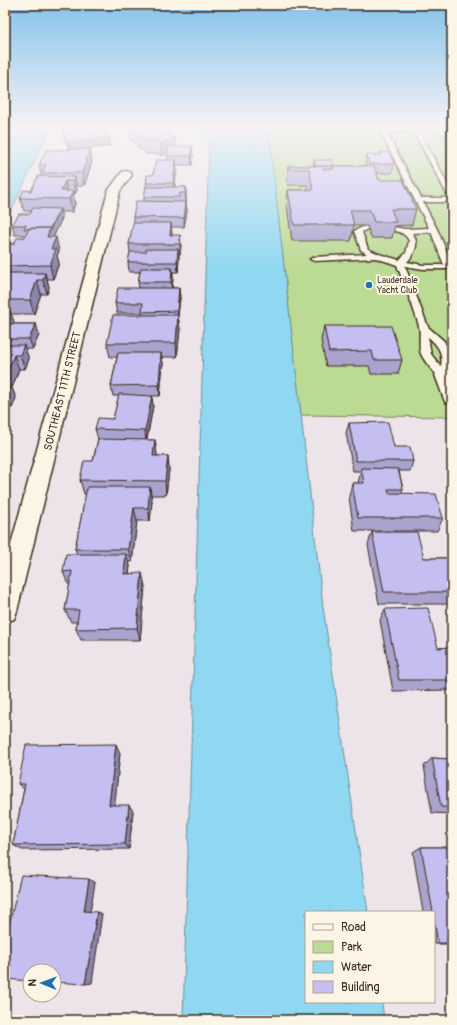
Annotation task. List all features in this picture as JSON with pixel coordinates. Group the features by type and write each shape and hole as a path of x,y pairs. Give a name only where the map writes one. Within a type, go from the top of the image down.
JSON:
{"street":[{"name":"SOUTHEAST 11TH STREET","path":"5,610 114,190 126,175"}],"lane":[{"path":"365,228 358,231 360,240 364,250 376,256 400,263 423,267 450,267 405,174"},
{"path":"418,200 452,199 439,174"},
{"path":"391,228 402,229 409,233 413,244 410,253 400,263"},
{"path":"406,232 433,230"},
{"path":"314,259 376,256"},
{"path":"400,263 424,328 423,348 430,363 449,389"},
{"path":"424,328 446,348 449,389"}],"green space":[{"name":"Lauderdale Yacht Club","path":"273,174 452,174 452,417 301,415"}],"water":[{"path":"5,174 29,174 5,224"},
{"path":"208,174 273,174 323,607 368,911 305,911 305,1003 382,1003 384,1020 183,1020"}],"building":[{"path":"174,174 173,183 146,183 147,175"},
{"path":"310,174 377,174 379,180 403,180 416,209 391,209 396,222 374,222 370,210 350,210 354,225 294,225 288,190 313,190"},
{"path":"38,176 75,177 73,181 65,181 61,191 73,191 69,199 20,198 24,190 31,191"},
{"path":"146,187 186,187 185,193 180,193 180,197 144,197"},
{"path":"136,201 186,202 184,218 133,217"},
{"path":"33,208 60,209 50,228 24,229 26,225 12,225 19,214 30,214"},
{"path":"133,223 171,223 170,235 180,235 180,244 129,244"},
{"path":"29,228 50,228 47,237 56,237 51,249 56,249 50,265 5,266 5,244 14,244 17,238 25,237"},
{"path":"146,249 178,249 177,262 128,262 130,252 146,252"},
{"path":"141,268 172,268 171,282 138,282"},
{"path":"5,273 45,273 43,280 37,280 30,300 5,300"},
{"path":"118,288 179,288 177,311 142,312 143,303 115,303"},
{"path":"5,311 10,311 5,323"},
{"path":"113,315 178,315 176,343 107,343"},
{"path":"5,324 36,324 29,339 5,339"},
{"path":"324,326 391,326 402,360 374,360 372,351 329,352"},
{"path":"5,345 24,345 20,355 14,355 5,379"},
{"path":"118,353 161,353 159,385 111,386"},
{"path":"5,384 11,384 7,394 5,394"},
{"path":"119,394 152,396 145,431 95,429 98,418 113,419"},
{"path":"388,422 394,447 410,447 413,461 356,461 349,423"},
{"path":"98,439 155,440 153,456 168,456 165,481 80,480 84,461 93,461"},
{"path":"361,468 398,469 403,489 388,489 389,493 436,494 443,518 358,518 352,483 364,483"},
{"path":"87,487 150,487 148,508 134,508 128,549 75,549"},
{"path":"372,532 417,532 424,558 452,558 452,592 384,592"},
{"path":"66,554 126,554 124,574 142,573 137,628 76,629 79,610 65,610 72,571 63,572"},
{"path":"428,608 438,648 452,647 452,680 399,680 385,609"},
{"path":"116,744 109,805 129,805 125,844 13,845 25,784 18,784 26,745"},
{"path":"432,758 452,759 452,807 441,807"},
{"path":"421,847 452,847 452,943 438,943 435,925 435,911 433,911"},
{"path":"21,875 89,879 84,911 97,912 85,984 62,983 62,963 22,963 22,980 5,979 5,942"}],"place":[{"name":"Lauderdale Yacht Club","path":"369,285"}]}
